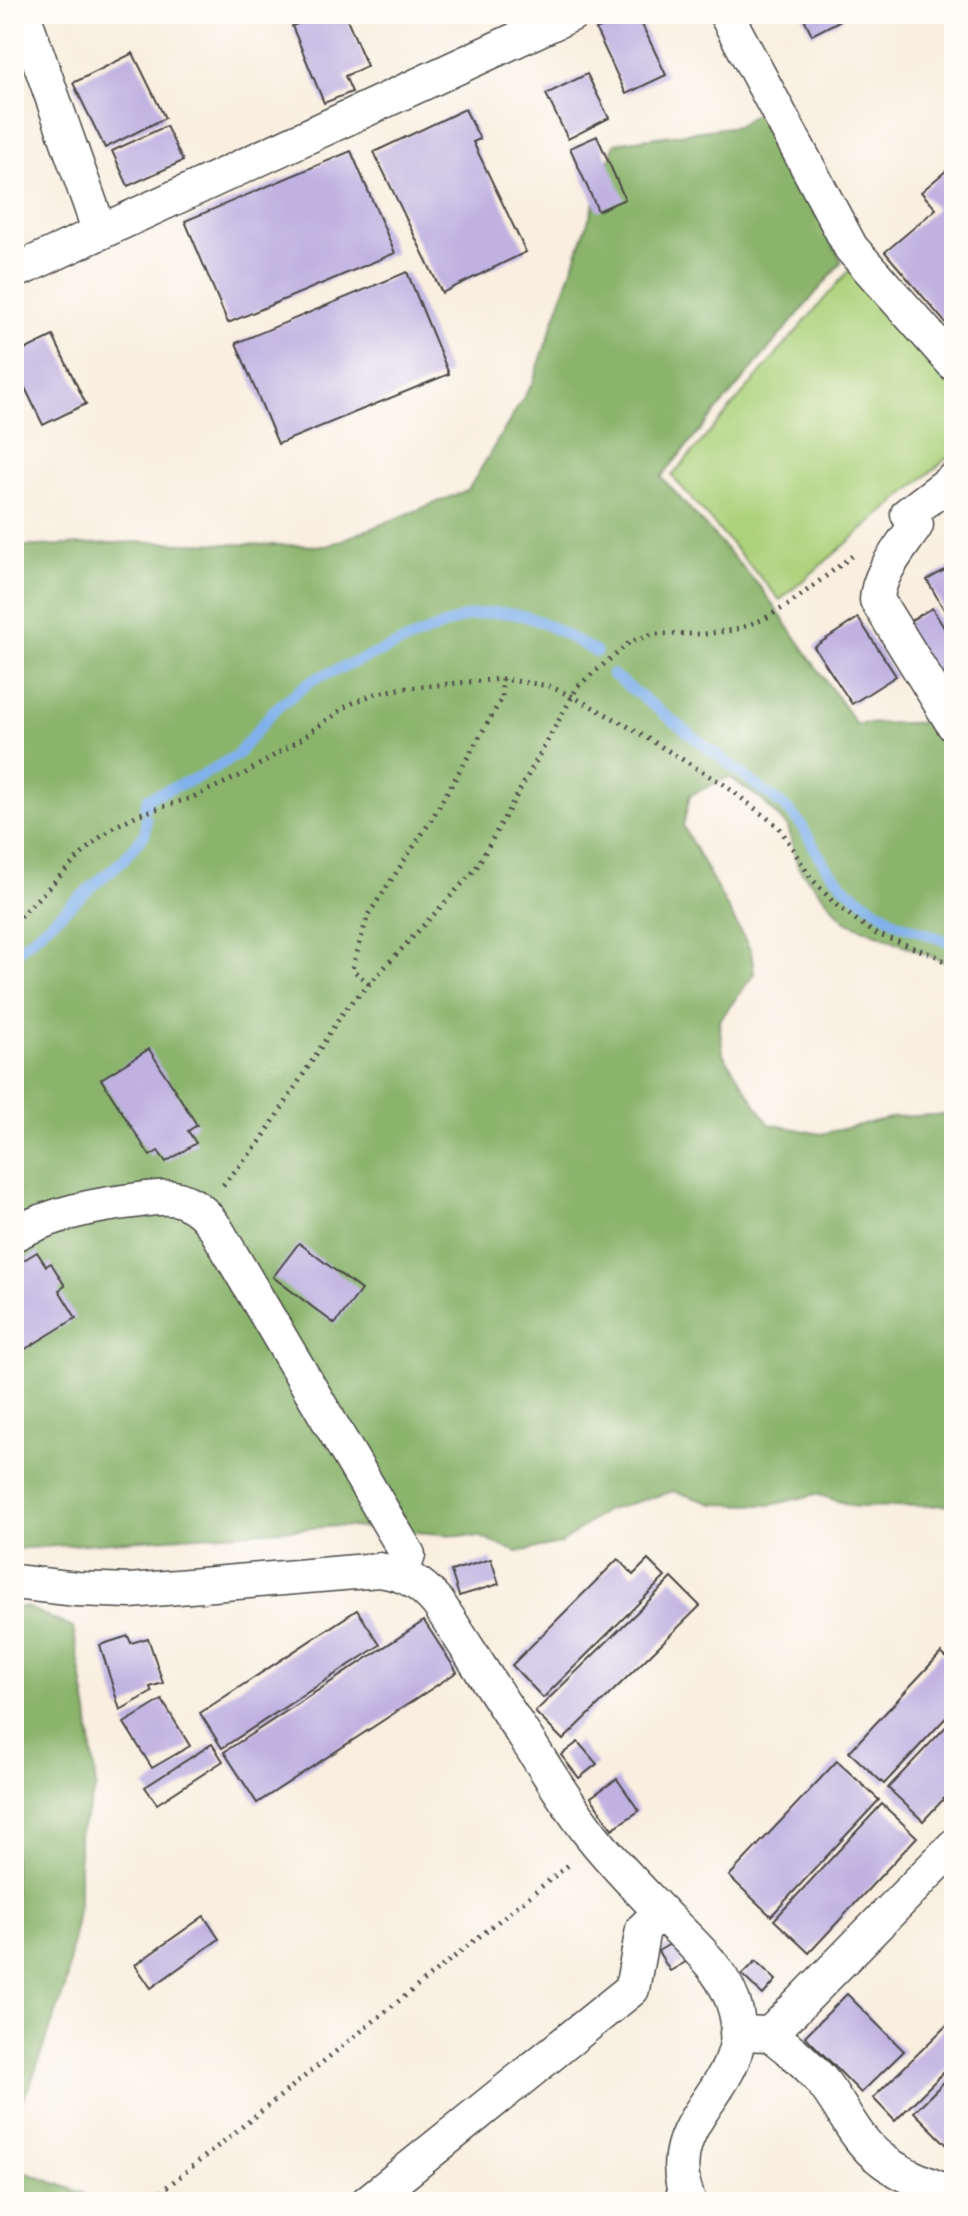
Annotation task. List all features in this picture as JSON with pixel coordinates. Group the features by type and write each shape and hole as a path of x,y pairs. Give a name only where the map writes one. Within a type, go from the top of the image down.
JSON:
{"street":[{"path":"23,14 100,232"},
{"path":"14,272 572,14"},
{"path":"726,14 851,248 954,364"},
{"path":"954,479 908,514 916,525 882,577 877,588 877,600 954,725"},
{"path":"14,1234 50,1217 104,1204 157,1198 181,1199 202,1210 408,1555 402,1573"},
{"path":"14,1582 130,1591 379,1570 402,1573 423,1585 438,1603 569,1806 597,1842 712,1964 729,1988 737,2016 753,2033 797,2056 821,2080 857,2133 881,2159 895,2169 954,2195"},
{"path":"689,2202 680,2180 679,2158 686,2136 727,2072 736,2045 753,2033 954,1846"},
{"path":"368,2202 632,1989 643,1929 661,1912"}],"path":[{"path":"202,1210 260,1142 344,1011 475,870 578,686 630,642 652,634 704,634 735,630 764,619 791,603 863,549"},
{"path":"369,984 352,969 368,915 430,822 502,698 502,679"},
{"path":"14,922 93,843 114,827 137,815 191,798 244,774 350,704 377,693 405,688 502,679 549,686 572,696 703,772 773,821 823,892 861,924 889,941 936,956 954,967"},
{"path":"148,2202 597,1842"}],"green space":[{"path":"760,111 842,262 661,477 762,589 856,724 954,722 954,966 845,921 798,867 788,827 761,799 729,777 690,795 683,826 751,951 754,974 719,1021 723,1054 769,1124 821,1134 894,1117 954,1114 954,1505 857,1507 816,1494 771,1505 713,1504 674,1491 605,1511 560,1544 517,1552 480,1537 338,1526 14,1549 14,547 140,542 327,546 468,490 533,382 615,143 737,126"},
{"path":"850,269 954,391 954,452 780,600 672,476"},
{"path":"26,1607 73,1628 88,1713 96,1788 79,1834 79,1904 65,1988 31,2082 14,2116 14,1608"},
{"path":"14,2168 83,2193 93,2202 14,2202"}],"building":[{"path":"322,14 345,14 367,66 345,76 352,92 324,103 292,26"},
{"path":"630,14 637,14 666,75 626,94 596,30"},
{"path":"802,14 841,14 843,19 812,35"},
{"path":"133,53 165,118 105,148 73,83"},
{"path":"587,74 609,118 568,139 546,94"},
{"path":"465,109 480,139 473,142 526,252 442,293 374,152"},
{"path":"166,126 183,161 128,186 112,151"},
{"path":"597,136 625,199 598,211 570,148"},
{"path":"351,151 395,253 228,323 185,221"},
{"path":"954,164 954,333 885,252 936,209 921,192"},
{"path":"407,272 449,374 278,444 236,343"},
{"path":"53,336 86,404 43,425 14,365 14,355"},
{"path":"954,565 954,627 927,580"},
{"path":"932,608 954,644 954,709 903,625"},
{"path":"858,618 896,676 852,704 814,647"},
{"path":"149,1049 197,1125 188,1131 196,1143 166,1162 158,1151 150,1156 101,1079"},
{"path":"299,1243 361,1290 335,1324 273,1277"},
{"path":"37,1252 46,1266 51,1263 65,1286 59,1290 76,1318 14,1356 14,1266"},
{"path":"491,1559 499,1584 459,1596 451,1571"},
{"path":"618,1559 633,1575 648,1560 665,1577 543,1698 512,1665"},
{"path":"672,1578 700,1606 563,1740 535,1712"},
{"path":"357,1610 380,1645 222,1748 200,1713"},
{"path":"424,1621 457,1672 257,1803 224,1752"},
{"path":"128,1636 131,1643 148,1638 163,1683 150,1687 152,1692 120,1710 100,1645"},
{"path":"941,1653 954,1664 954,1709 884,1784 849,1752"},
{"path":"162,1700 190,1746 152,1768 124,1723"},
{"path":"954,1718 954,1788 923,1821 888,1788"},
{"path":"578,1742 597,1764 579,1778 561,1755"},
{"path":"212,1744 223,1761 157,1804 145,1787"},
{"path":"837,1761 879,1800 771,1916 729,1876"},
{"path":"617,1779 639,1811 612,1829 591,1797"},
{"path":"882,1804 917,1837 809,1953 774,1920"},
{"path":"204,1916 219,1939 151,1988 135,1965"},
{"path":"679,1939 691,1959 670,1971 658,1951"},
{"path":"756,1961 776,1980 763,1995 742,1975"},
{"path":"847,1994 904,2051 861,2093 805,2036"},
{"path":"954,2018 954,2062 895,2121 873,2098"},
{"path":"954,2072 954,2152 914,2112"}],"waterway":[{"path":"145,807 148,798 201,776 237,755 274,710 312,680 464,617 485,613 519,615 548,625 596,652"},
{"path":"612,674 785,807 800,823 826,867 848,890 897,923 954,944"},
{"path":"14,954 123,860 145,834 146,818"}]}
